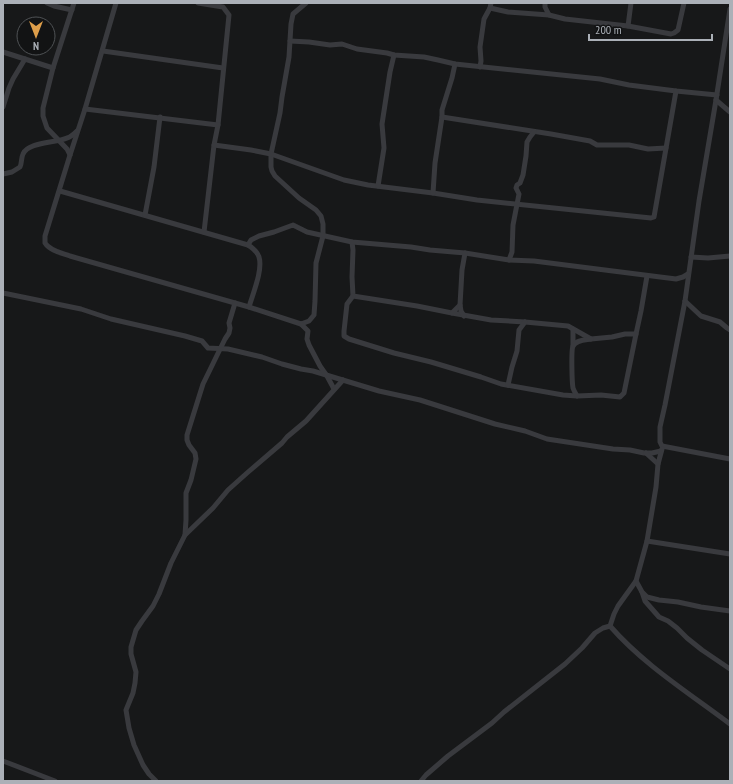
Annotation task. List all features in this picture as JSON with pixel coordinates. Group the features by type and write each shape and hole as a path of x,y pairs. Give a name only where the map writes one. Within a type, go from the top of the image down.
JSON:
{"street":[{"path":"47,3 72,10"},
{"path":"70,155 67,149 48,128 43,116 42,108 74,3"},
{"path":"116,3 103,51 44,243 47,247 70,256 249,307 302,324 309,321 314,315 316,263 323,236 323,224 321,216 316,210 299,198 275,176 271,167 271,154 280,113 293,14 306,3"},
{"path":"198,3 223,7 229,15 218,125 214,145 204,232"},
{"path":"545,3 545,7 549,15"},
{"path":"628,26 631,3"},
{"path":"480,67 480,47 484,19 490,5 508,12 549,15 565,19 628,26 674,34 678,30 684,3"},
{"path":"610,626 618,606 636,581 647,541 656,487 658,464 662,449 660,442 660,427 684,301 730,10"},
{"path":"290,41 330,45 342,44 357,49 394,55 424,57 455,64 600,79 716,97 730,111"},
{"path":"103,51 223,68"},
{"path":"3,52 53,68"},
{"path":"378,186 384,148 382,124 394,55"},
{"path":"3,107 13,79 25,59"},
{"path":"433,193 435,163 442,110 455,64"},
{"path":"214,145 271,154 344,180 378,186 478,200 651,218 654,217 676,91"},
{"path":"85,109 218,125"},
{"path":"442,117 582,139 597,145 624,145 648,149 666,148"},
{"path":"145,215 154,167 160,118"},
{"path":"3,174 12,172 20,167 23,154 27,150 44,143 67,138 78,130"},
{"path":"509,260 512,252 513,225 519,194 516,188 523,175 527,142 534,132"},
{"path":"60,191 204,232 248,245 253,248 259,257 259,269 255,289 249,307"},
{"path":"248,245 251,240 259,236 293,225 307,232 352,242 389,244 678,280 688,274"},
{"path":"352,242 354,250 352,278 353,296 347,304 344,336 388,351 431,362 501,384 566,395 601,395 620,397 624,393 647,276"},
{"path":"464,316 460,304 462,270 465,253"},
{"path":"691,257 708,258 730,256"},
{"path":"3,293 82,309 111,319 185,336 202,341 208,348 220,348 262,357 379,391 420,400 547,439 646,453 652,453 662,449 730,459"},
{"path":"353,296 491,320 568,326 591,339"},
{"path":"684,301 701,316 720,322 730,330"},
{"path":"185,535 186,493 196,459 195,452 187,440 187,435 203,384 220,348 229,333 229,323 235,303"},
{"path":"452,313 460,304"},
{"path":"309,321 306,339 334,390"},
{"path":"508,385 517,351 519,330 525,322"},
{"path":"302,324 308,331"},
{"path":"573,329 573,387 577,396"},
{"path":"573,346 578,342 591,339 625,334 636,334"},
{"path":"156,781 143,765 134,744 129,728 126,710 133,693 136,678 131,647 136,630 153,606 171,563 185,535 213,508 228,490 306,421 343,380"},
{"path":"566,395 573,387"},
{"path":"646,453 658,464"},
{"path":"647,541 730,554"},
{"path":"636,581 645,602 659,617 668,621 702,650 730,669"},
{"path":"642,592 647,597 659,600 730,612"},
{"path":"610,626 622,640 656,670 730,724"},
{"path":"421,781 448,756 492,723 565,664 595,633 610,626"},
{"path":"3,761 43,779 55,781"}]}
